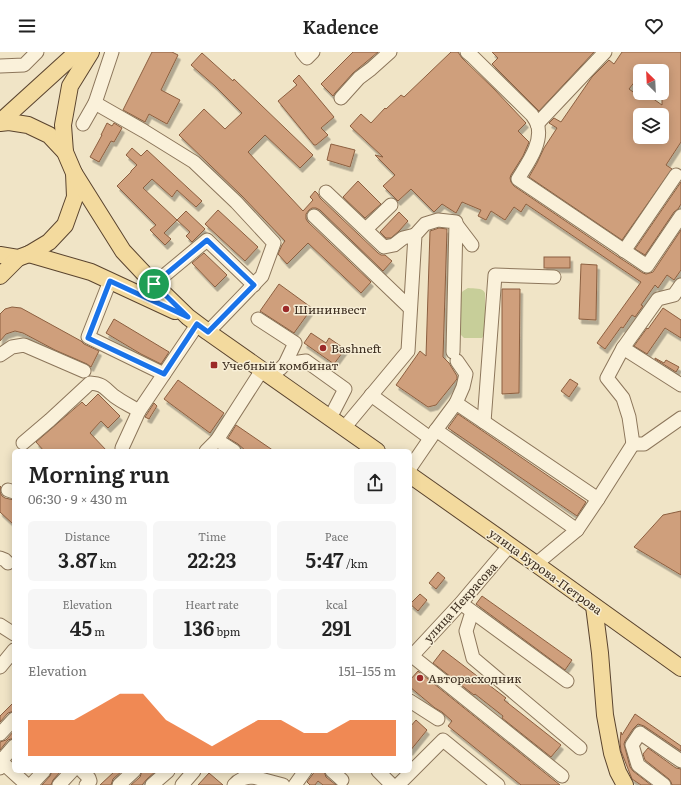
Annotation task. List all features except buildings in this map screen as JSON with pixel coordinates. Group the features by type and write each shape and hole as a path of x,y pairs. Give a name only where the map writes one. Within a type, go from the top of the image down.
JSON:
{"main road":[{"path":"0,123 78,52"},
{"path":"91,52 70,86 63,125 65,152 74,173 123,251 154,284 198,324 373,449"},
{"path":"0,123 9,122 28,125 49,135 65,152"},
{"path":"0,276 24,256 49,242 65,225 75,197 74,173"},
{"path":"0,255 24,256 91,272 198,324"},
{"name":"улица Бурова-Петрова","path":"412,476 681,668"},
{"path":"594,606 600,653 605,715 612,753 624,785"},
{"path":"600,653 605,642 613,632 622,626"}],"street":[{"path":"0,66 24,65 37,52"},
{"path":"83,124 95,103 112,52"},
{"path":"302,52 307,58 313,52"},
{"path":"341,98 359,78 390,52"},
{"path":"467,52 473,56 532,115 537,124 539,135 536,149 518,179 647,266 681,216"},
{"path":"537,124 605,52"},
{"path":"95,103 194,162 236,202 274,244 262,276 254,285 198,324 139,411 122,448"},
{"path":"624,251 676,175"},
{"path":"326,192 384,247 394,245 403,238 414,235 425,224 438,220 456,222 472,245"},
{"path":"366,229 391,205"},
{"path":"314,216 410,308"},
{"path":"412,465 456,403 463,387 466,374 455,356 456,224"},
{"path":"344,428 408,351 414,235"},
{"path":"154,284 207,240 254,285"},
{"path":"484,422 495,276 554,277"},
{"path":"110,281 88,338 164,374"},
{"path":"536,564 577,530 598,500 633,444 629,417 623,398 607,378 623,348 658,299 674,295 681,285"},
{"path":"258,319 295,343 285,364"},
{"path":"0,355 12,347 24,345 84,371"},
{"path":"623,348 681,385"},
{"path":"208,449 217,440 267,374 285,364 306,361 345,389 330,418"},
{"path":"23,444 90,383 104,387 114,397 139,411"},
{"path":"372,395 577,530"},
{"path":"456,403 598,500"},
{"path":"633,444 644,444 681,418"},
{"path":"217,440 231,449"},
{"name":"улица Некрасова","path":"412,656 461,603 510,545"},
{"path":"461,603 567,681"},
{"path":"472,612 466,631 473,658 580,748"},
{"path":"0,625 12,633"},
{"path":"0,667 12,652"},
{"path":"412,658 562,776"},
{"path":"412,702 438,719"},
{"path":"0,734 12,721"},
{"path":"664,785 638,765 632,745 640,733 681,762"},
{"path":"412,771 444,740 498,785"},
{"path":"12,749 1,763 12,770"},
{"path":"17,773 27,785"},
{"path":"31,785 42,773"},
{"path":"59,785 70,773"},
{"path":"84,773 90,781 86,785"},
{"path":"119,785 132,773"},
{"path":"152,785 166,773"},
{"path":"182,785 192,773"},
{"path":"295,785 304,773"},
{"path":"334,773 342,780"},
{"path":"380,773 392,785"},
{"path":"398,785 410,773"},
{"path":"234,785 238,781 246,778 249,774 283,785"}],"green space":[{"path":"468,288 480,289 485,293 485,333 482,338 464,338 460,334 461,293"}],"place":[{"name":"Шининвест","path":"286,309"},
{"name":"Bashneft","path":"323,348"},
{"name":"Учебный комбинат","path":"214,365"},
{"name":"Авторасходник","path":"420,678"}],"route":[{"path":"207,240 254,285 208,332 197,324 164,374 88,338 110,281 188,317 154,284 207,240"}]}
